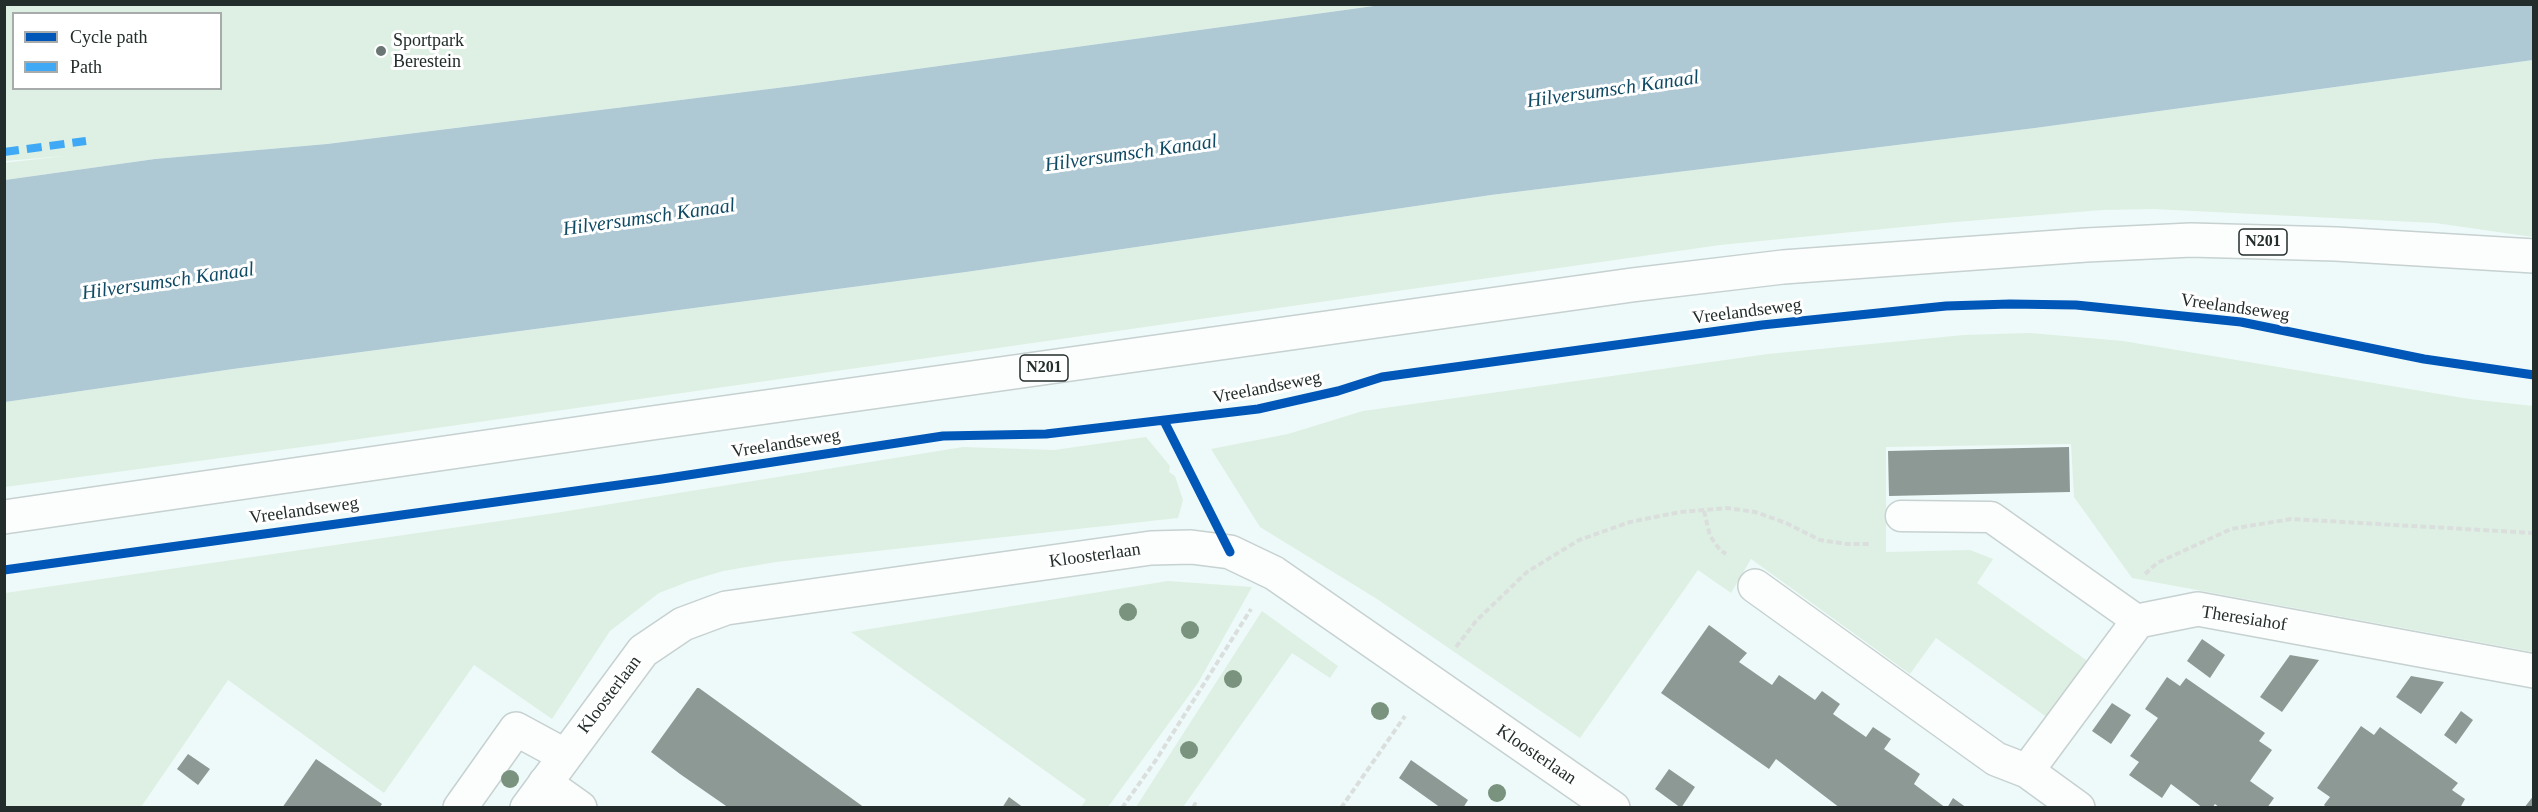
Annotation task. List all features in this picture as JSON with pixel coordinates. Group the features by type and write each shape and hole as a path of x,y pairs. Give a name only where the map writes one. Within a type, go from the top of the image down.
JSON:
{"main road":[{"name":"Vreelandseweg","path":"4,517 656,422 1632,285 1783,267 2086,244 2191,240 2336,244 2534,256"},
{"name":"Kloosterlaan","path":"580,807 536,795 643,651 684,624 726,608 1151,548 1191,547 1230,552 1274,573 1613,807"},
{"path":"1755,586 1996,759 2027,771 2078,807"},
{"name":"Theresiahof","path":"2127,613 2198,609 2534,671"},
{"path":"2027,771 2127,613"},
{"path":"460,807 516,729 564,755"}],"lane":[{"path":"1901,516 1991,517 2127,613"}],"path":[{"path":"1341,807 1429,681 1476,621 1527,573 1579,540 1630,522 1680,512 1726,508 1755,512 1786,523 1820,540 1848,544 1876,544"},
{"path":"2127,613 2131,586 2157,563 2231,529 2291,519 2534,533"},
{"path":"1122,807 1156,760 1274,573"},
{"path":"1193,807 1195,804 1199,807"}],"green space":[{"path":"5,5 1381,5 801,85 327,144 155,159 5,180 4,163 64,156 5,161"},
{"path":"2533,60 2533,237 2435,223 2153,209 2102,210 1944,223 1720,245 317,445 5,487 4,402 233,369 966,272 1491,195 2035,128"},
{"path":"2030,333 2123,341 2469,399 2533,406 2533,652 2132,578 2074,497 2071,444 1886,447 1886,552 1970,550 1993,559 1977,583 2089,662 2048,718 1936,638 1910,674 1751,559 1731,593 1698,570 1580,738 1377,599 1260,527 1211,449 1288,434 1363,411 1768,354 1964,335"},
{"path":"1146,437 1170,466 1169,472 1175,476 1183,500 1178,518 776,562 723,571 690,581 659,593 610,631 552,719 474,665 384,793 228,680 141,807 5,807 5,593 555,513 963,447 1054,450"},
{"path":"1168,581 1252,587 1198,683 1108,807 1081,807 1086,800 851,632"},
{"path":"1262,611 1338,666 1330,678 1292,653 1183,807 1136,807"}],"water":[{"name":"Hilversumsch Kanaal","path":"2533,4 2533,60 2035,128 1491,195 966,272 233,369 5,402 5,180 155,159 327,144 801,85 1381,5"}],"building":[{"path":"2069,447 2070,492 1889,496 1888,451"},
{"path":"1709,625 1747,653 1739,662 1772,685 1779,675 1815,700 1822,691 1840,704 1833,714 1866,737 1873,727 1891,739 1884,749 1920,774 1914,784 1946,808 1840,808 1776,759 1769,769 1661,693"},
{"path":"2202,639 2225,655 2210,678 2187,661"},
{"path":"2290,655 2319,660 2282,712 2260,697"},
{"path":"2411,676 2444,682 2421,714 2396,697"},
{"path":"2167,677 2180,686 2186,678 2265,733 2259,741 2272,750 2250,781 2274,798 2267,808 2220,808 2215,804 2212,808 2203,808 2171,784 2162,798 2129,775 2139,762 2130,756 2158,718 2145,709"},
{"path":"697,688 865,808 729,808 680,774 651,752"},
{"path":"2112,703 2131,715 2111,744 2092,731"},
{"path":"2461,711 2473,720 2456,744 2444,735"},
{"path":"2361,726 2374,735 2380,727 2458,783 2452,790 2465,799 2460,808 2327,808 2324,805 2330,797 2317,788"},
{"path":"188,754 210,769 198,785 177,769"},
{"path":"316,759 382,804 380,807 282,808"},
{"path":"1411,760 1468,800 1463,808 1441,808 1399,778"},
{"path":"1669,769 1695,787 1681,808 1655,789"},
{"path":"2534,795 2534,808 2524,808"},
{"path":"1009,797 1024,808 1002,808"},
{"path":"1953,798 1967,808 1947,808"}],"marked path":[{"path":"4,152 86,141"}],"cycle path":[{"path":"4,570 662,479 943,436 1046,434 1258,409 1338,391 1382,377 1762,325 1946,306 2076,305 2241,322 2424,359 2534,375"},
{"path":"1164,421 1230,552"}],"place":[{"name":"Sportpark Berestein","path":"381,51"}]}
